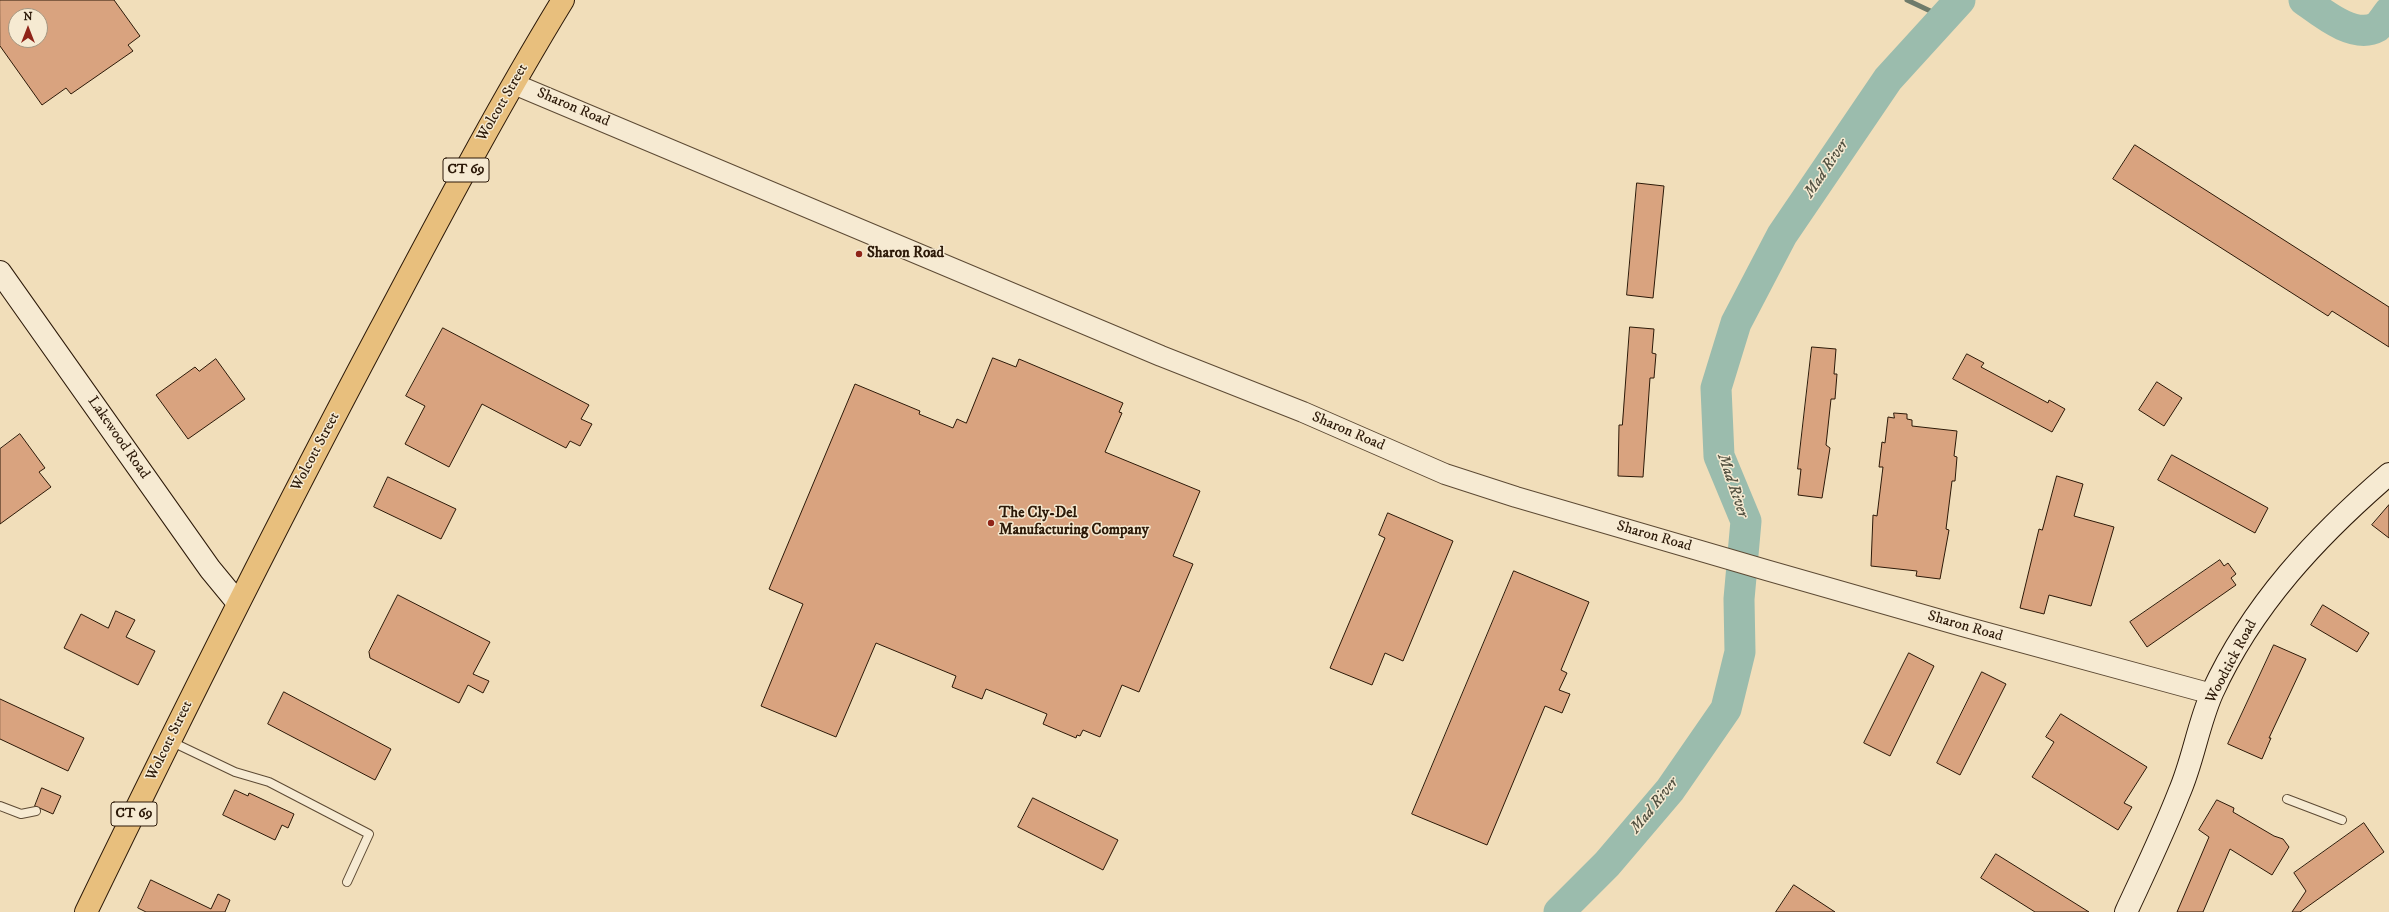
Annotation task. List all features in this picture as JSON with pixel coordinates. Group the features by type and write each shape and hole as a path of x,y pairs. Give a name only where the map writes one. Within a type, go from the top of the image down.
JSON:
{"main road":[{"name":"Wolcott Street","path":"86,912 238,602 422,252 514,84 563,0"},
{"name":"Lakewood Road","path":"0,272 210,569 238,602"},
{"name":"Woodtick Road","path":"2126,912 2180,793 2212,694 2267,599 2297,562 2334,523 2389,474"}],"street":[{"name":"Sharon Road","path":"514,84 1161,356 1303,412 1445,474 1516,497 1766,570 1962,626 2212,694"}],"lane":[{"path":"169,741 235,772 269,782 369,834 347,882"},
{"path":"2287,799 2342,820"},
{"path":"0,806 21,814 36,811"}],"building":[{"path":"0,0 114,0 140,36 128,45 133,51 71,94 66,88 42,105 0,46"},
{"path":"2135,145 2389,307 2389,347 2332,311 2328,316 2113,179"},
{"path":"1637,183 1664,186 1653,298 1627,295"},
{"path":"1630,327 1654,329 1652,353 1656,354 1654,378 1650,378 1643,477 1618,476 1619,425 1622,425"},
{"path":"443,328 589,405 581,419 592,424 580,446 570,441 566,448 482,404 449,467 405,444 425,406 406,396"},
{"path":"1812,347 1836,349 1834,374 1837,374 1835,399 1831,399 1826,445 1830,448 1822,498 1798,495 1801,469 1798,469"},
{"path":"1967,354 1984,363 1981,367 2048,403 2049,400 2065,409 2052,432 1953,379"},
{"name":"The Cly-Del Manufacturing Company","path":"993,358 1016,367 1019,359 1123,403 1119,412 1122,413 1105,452 1200,491 1173,556 1193,564 1139,692 1122,685 1100,737 1083,730 1080,736 1077,735 1076,738 1043,724 1047,714 986,689 982,699 952,687 956,676 876,643 836,737 761,706 803,604 769,589 855,384 920,411 919,414 953,428 957,419 966,423"},
{"path":"216,359 245,399 188,439 156,395 195,367 199,371"},
{"path":"2157,382 2182,398 2164,426 2139,410"},
{"path":"1894,413 1907,414 1907,419 1912,420 1912,426 1957,431 1954,456 1957,457 1955,481 1952,481 1946,529 1949,530 1940,579 1916,576 1917,571 1871,566 1873,515 1877,516 1883,467 1879,467 1882,442 1885,443 1888,417 1894,418"},
{"path":"20,434 45,468 39,472 51,487 0,524 0,449"},
{"path":"2172,455 2268,508 2255,533 2158,480"},
{"path":"2057,476 2083,484 2074,516 2114,527 2091,606 2049,595 2044,614 2020,608 2039,529 2042,530"},
{"path":"388,477 456,509 441,539 374,507"},
{"path":"2389,505 2389,538 2372,525"},
{"path":"1388,513 1453,541 1403,661 1385,653 1372,685 1330,668 1385,538 1379,535"},
{"path":"2220,560 2224,566 2228,563 2236,574 2231,578 2236,585 2147,647 2130,622"},
{"path":"1514,571 1589,602 1561,670 1567,673 1559,690 1570,694 1562,713 1545,706 1487,845 1412,814"},
{"path":"398,595 490,642 473,674 489,681 483,693 468,685 459,703 370,658 369,652"},
{"path":"2323,605 2369,633 2357,652 2311,625"},
{"path":"116,611 135,620 126,637 155,651 138,685 64,648 81,614 108,628"},
{"path":"2274,645 2306,659 2269,738 2271,738 2262,759 2228,744"},
{"path":"1909,653 1934,666 1890,756 1864,743"},
{"path":"1982,672 2006,684 1960,775 1937,763"},
{"path":"284,692 391,749 375,780 268,724"},
{"path":"0,699 84,738 68,771 0,739"},
{"path":"2061,714 2147,767 2124,803 2132,807 2118,830 2032,777 2054,742 2046,737"},
{"path":"42,788 61,796 53,814 35,806"},
{"path":"235,790 248,796 249,793 294,814 288,828 282,825 275,840 223,815"},
{"path":"1033,798 1118,840 1103,870 1018,827"},
{"path":"2217,800 2234,808 2233,812 2274,836 2283,839 2289,847 2272,875 2230,849 2203,912 2177,912 2209,837 2199,830"},
{"path":"2364,823 2384,852 2300,912 2292,912 2306,891 2294,873"},
{"path":"1996,854 2089,912 2035,912 1981,878"},
{"path":"151,880 211,909 218,894 230,900 225,912 146,912 138,908"},
{"path":"1794,885 1835,912 1776,912"}],"waterway":[{"path":"1907,0 1943,17"},
{"name":"Mad River","path":"1559,912 1607,864 1670,790 1726,709 1740,652 1739,599 1746,521 1719,456 1716,388 1736,323 1782,235 1888,79 1960,0"},
{"name":"Mad River","path":"2304,0 2338,23 2358,30 2368,30 2377,27 2389,12"}],"place":[{"name":"Sharon Road","path":"859,254"},
{"name":"The Cly-Del Manufacturing Company","path":"991,523"}]}
